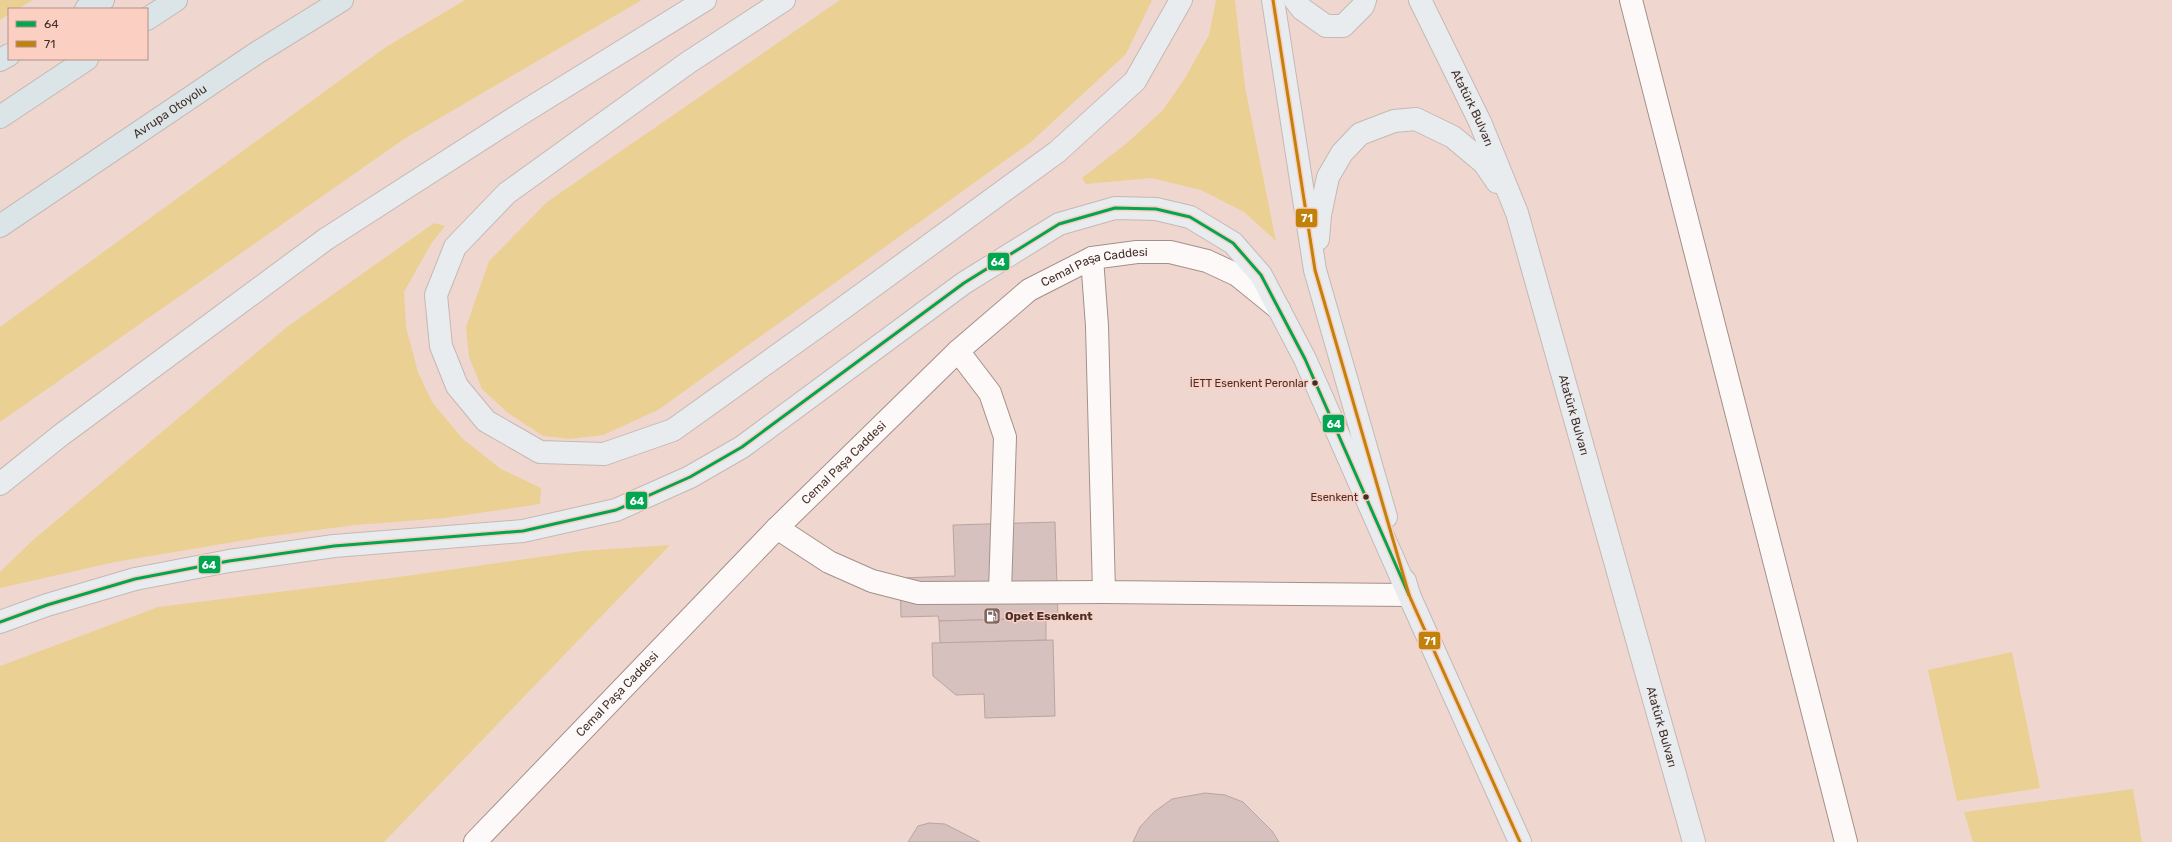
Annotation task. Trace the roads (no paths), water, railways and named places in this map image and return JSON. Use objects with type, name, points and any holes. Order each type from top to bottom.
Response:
[{"type":"highway","points":[[88,8],[103,0]]},
{"type":"highway","points":[[148,18],[176,0]]},
{"type":"highway","name":"Avrupa Otoyolu","points":[[0,226],[255,54],[342,0]]},
{"type":"highway","points":[[0,117],[86,60]]},
{"type":"main road","points":[[0,484],[61,435],[326,239],[519,115],[705,0]]},
{"type":"main road","points":[[784,0],[689,62],[507,193],[455,247],[436,295],[442,346],[457,386],[486,421],[540,452],[604,454],[673,430],[1057,152],[1135,81],[1181,0]]},
{"type":"main road","points":[[1272,0],[1315,270],[1409,595]]},
{"type":"main road","points":[[1295,0],[1302,9],[1326,26],[1343,26],[1363,6],[1365,0]]},
{"type":"main road","name":"Atatürk Bulvarı","points":[[1420,0],[1480,122],[1517,213],[1694,842]]},
{"type":"main road","points":[[1315,270],[1320,215],[1328,177],[1342,153],[1360,134],[1394,121],[1416,119],[1453,137],[1484,163],[1517,213]]},
{"type":"main road","points":[[0,622],[47,605],[135,578],[213,564],[334,546],[523,531],[616,510],[690,477],[742,447],[964,284],[1059,224],[1115,208],[1156,209],[1190,217],[1233,243],[1261,275],[1281,310],[1305,359],[1520,842]]},
{"type":"street","points":[[1631,0],[1846,842]]},
{"type":"street","name":"Cemal Paşa Caddesi","points":[[475,842],[778,528],[958,351],[1028,290],[1092,258],[1137,252],[1170,252],[1207,261],[1237,275],[1281,310]]},
{"type":"street","points":[[1092,258],[1097,326],[1104,592]]},
{"type":"street","points":[[958,351],[990,393],[1004,437],[1000,592]]},
{"type":"street","points":[[778,528],[829,562],[872,581],[919,593],[1104,592],[1409,595]]},
{"type":"place","name":"İETT Esenkent Peronlar","points":[[1315,383]]},
{"type":"place","name":"Esenkent","points":[[1366,497]]},
{"type":"place","name":"Opet Esenkent","points":[[992,616]]}]
